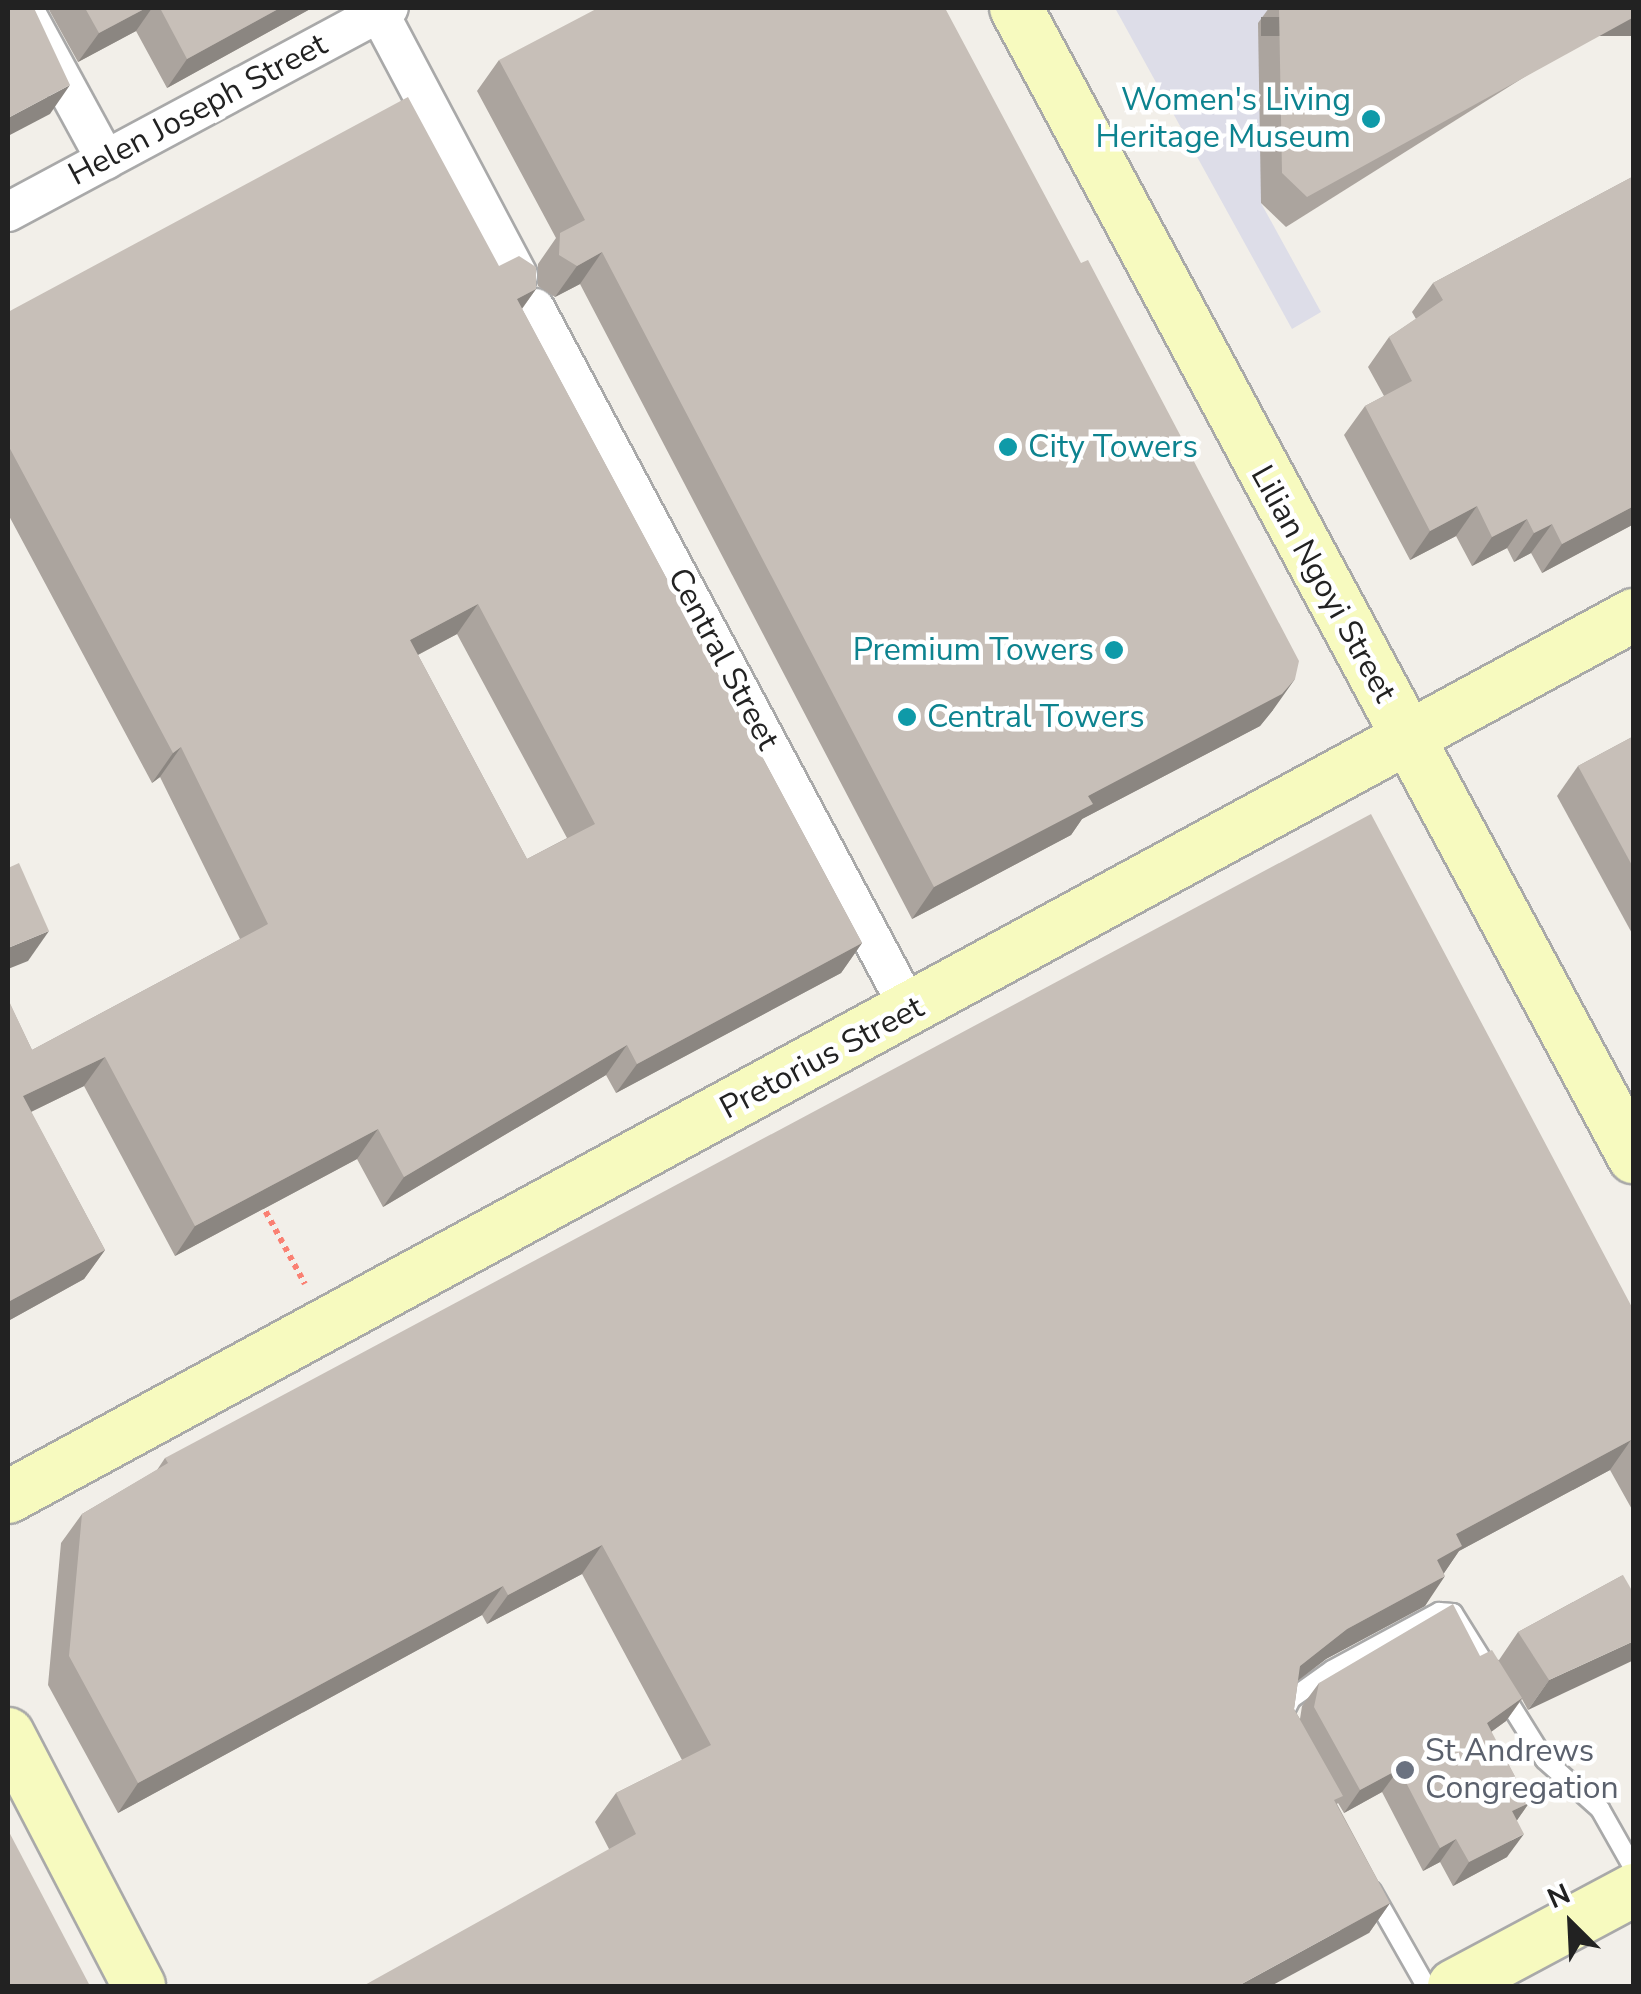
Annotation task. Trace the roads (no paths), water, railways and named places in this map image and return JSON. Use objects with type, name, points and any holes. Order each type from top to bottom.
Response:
[{"type":"street","points":[[24,8],[106,160]]},
{"type":"street","name":"Lilian Ngoyi Street","points":[[1016,8],[1634,1158]]},
{"type":"street","name":"Helen Joseph Street","points":[[8,212],[384,10]]},
{"type":"street","name":"Central Street","points":[[384,10],[526,291],[910,1010]]},
{"type":"street","name":"Pretorius Street","points":[[8,1497],[1634,615]]},
{"type":"street","points":[[8,1734],[139,1986]]},
{"type":"street","points":[[1454,1986],[1634,1890]]},
{"type":"lane","points":[[1284,1732],[1291,1699],[1439,1612],[1453,1613],[1545,1760],[1600,1809],[1634,1869]]},
{"type":"lane","points":[[1365,1878],[1426,1986]]},
{"type":"place","name":"Women's Living Heritage Museum","points":[[1371,119]]},
{"type":"place","name":"City Towers","points":[[1008,447]]},
{"type":"place","name":"Premium Towers","points":[[1114,650]]},
{"type":"place","name":"Central Towers","points":[[907,717]]},
{"type":"place","name":"St Andrews Congregation","points":[[1405,1770]]}]
